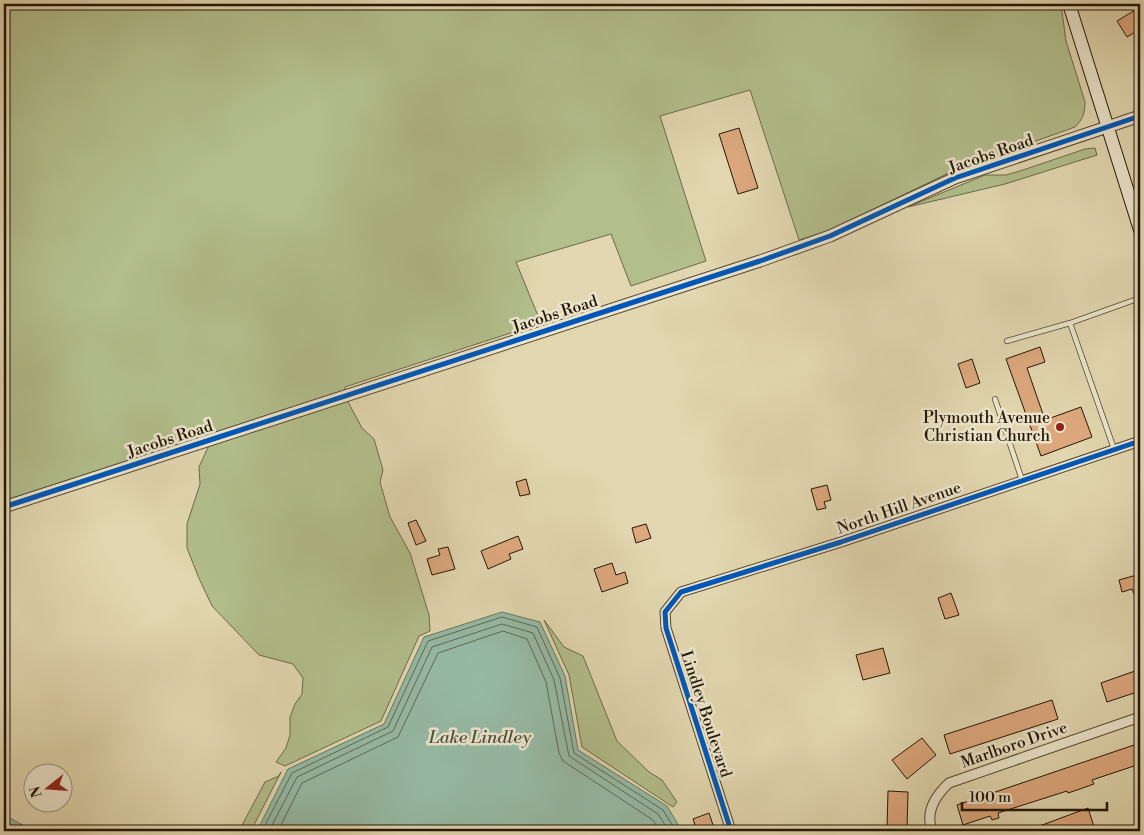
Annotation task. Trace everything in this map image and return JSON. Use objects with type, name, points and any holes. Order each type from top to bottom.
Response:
[{"type":"main road","points":[[1069,4],[1140,230]]},
{"type":"street","points":[[1107,127],[1140,116]]},
{"type":"street","name":"Jacobs Road","points":[[4,506],[760,261],[830,236],[955,178],[1107,127]]},
{"type":"street","name":"North Hill Avenue","points":[[670,604],[682,592],[697,586],[841,542],[1140,441]]},
{"type":"street","name":"Lindley Boulevard","points":[[670,604],[665,612],[666,628],[731,831]]},
{"type":"street","name":"Marlboro Drive","points":[[932,831],[929,825],[930,809],[937,794],[949,783],[1140,717]]},
{"type":"lane","points":[[1007,341],[1070,323],[1140,298]]},
{"type":"lane","points":[[1070,323],[1114,450]]},
{"type":"lane","points":[[995,399],[1022,480]]},
{"type":"shaded area","points":[[4,4],[1061,4],[1066,41],[1085,102],[1085,109],[1082,118],[1075,127],[955,170],[832,229],[799,240],[750,90],[660,116],[706,261],[631,286],[611,234],[516,262],[541,323],[345,387],[345,390],[4,501]]},
{"type":"shaded area","points":[[1095,148],[1097,155],[1005,184],[908,207],[985,175],[1006,175],[1085,149]]},
{"type":"shaded area","points":[[347,400],[362,428],[374,439],[383,470],[380,482],[390,517],[410,553],[429,615],[430,631],[419,636],[381,721],[285,766],[276,762],[286,748],[290,735],[290,717],[295,704],[302,694],[303,678],[293,664],[259,655],[212,606],[187,548],[187,524],[200,484],[199,467],[209,445]]},
{"type":"shaded area","points":[[544,620],[564,647],[583,656],[617,741],[649,772],[662,780],[677,802],[673,807],[582,747],[569,675]]},
{"type":"shaded area","points":[[279,776],[251,831],[239,831],[265,782]]},
{"type":"water","name":"Lake Lindley","points":[[502,612],[540,622],[565,676],[578,750],[667,806],[682,831],[257,831],[288,769],[384,724],[424,637]]},
{"type":"water","points":[[4,815],[34,831],[4,831]]},
{"type":"building","points":[[1140,7],[1140,29],[1127,37],[1117,21]]},
{"type":"building","points":[[739,128],[758,188],[738,194],[719,134]]},
{"type":"building","points":[[1040,347],[1045,362],[1027,368],[1045,420],[1081,407],[1092,437],[1041,456],[1006,359]]},
{"type":"building","points":[[972,359],[980,383],[966,388],[958,364]]},
{"type":"building","points":[[526,479],[530,494],[520,496],[516,482]]},
{"type":"building","points":[[827,485],[831,500],[824,502],[826,508],[817,510],[811,489]]},
{"type":"building","points":[[416,520],[426,541],[416,545],[408,523]]},
{"type":"building","points":[[646,524],[651,538],[636,543],[632,528]]},
{"type":"building","points":[[518,536],[523,549],[509,554],[511,559],[488,569],[481,551]]},
{"type":"building","points":[[448,547],[455,569],[432,575],[427,559],[440,555],[438,549]]},
{"type":"building","points":[[612,563],[616,575],[625,572],[628,583],[602,592],[594,569]]},
{"type":"building","points":[[1140,574],[1140,592],[1134,594],[1132,589],[1122,592],[1119,580]]},
{"type":"building","points":[[951,593],[959,615],[945,619],[938,598]]},
{"type":"building","points":[[883,648],[890,673],[863,680],[856,655]]},
{"type":"building","points":[[1135,671],[1140,691],[1107,702],[1101,683]]},
{"type":"building","points":[[1052,700],[1058,719],[950,754],[944,735]]},
{"type":"building","points":[[922,738],[936,755],[907,779],[892,760]]},
{"type":"building","points":[[1140,743],[1140,764],[1092,780],[1094,784],[1077,790],[1068,793],[1067,791],[998,813],[999,818],[992,820],[990,816],[963,825],[957,805]]},
{"type":"building","points":[[888,791],[908,792],[907,829],[887,828]]},
{"type":"building","points":[[1088,808],[1094,827],[1082,831],[1026,831]]},
{"type":"building","points":[[709,813],[715,831],[697,831],[693,819]]},
{"type":"cycle path","points":[[4,507],[760,261],[830,236],[955,178],[1140,116]]},
{"type":"cycle path","points":[[731,831],[666,628],[665,612],[681,592],[841,542],[1140,441]]},
{"type":"place","name":"Plymouth Avenue Christian Church","points":[[1060,427]]}]
